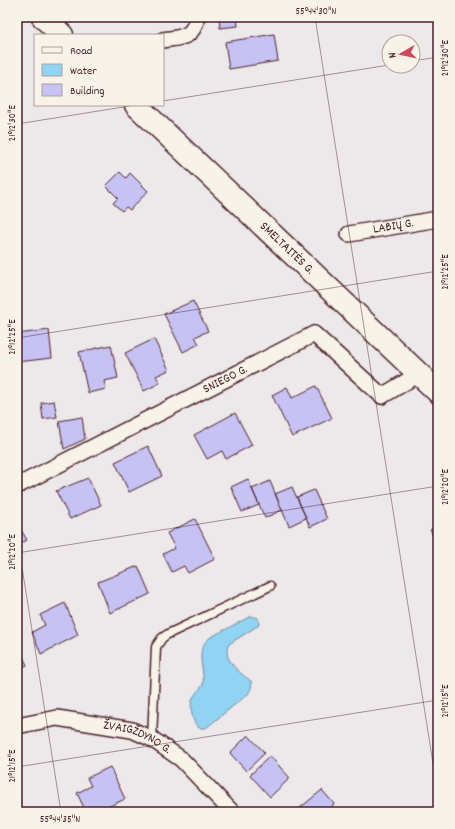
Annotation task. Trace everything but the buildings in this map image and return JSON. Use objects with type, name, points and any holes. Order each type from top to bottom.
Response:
[{"type":"main road","points":[[43,17],[61,34]]},
{"type":"main road","name":"SMELTAITĖS G.","points":[[137,106],[438,392]]},
{"type":"street","points":[[164,40],[186,36],[191,33],[197,17]]},
{"type":"street","name":"LABIŲ G.","points":[[349,234],[438,219]]},
{"type":"street","name":"SNIEGO G.","points":[[17,486],[314,334],[382,396],[419,374]]},
{"type":"street","name":"ŽVAIGŽDYNO G.","points":[[17,726],[57,718],[132,730],[152,739],[181,759],[232,812]]},
{"type":"lane","points":[[152,739],[156,647],[162,638],[270,586]]},
{"type":"water","points":[[251,616],[258,618],[259,625],[229,644],[227,650],[233,665],[251,681],[250,691],[206,728],[199,728],[193,718],[191,705],[194,696],[203,685],[201,659],[202,647],[211,637]]}]
